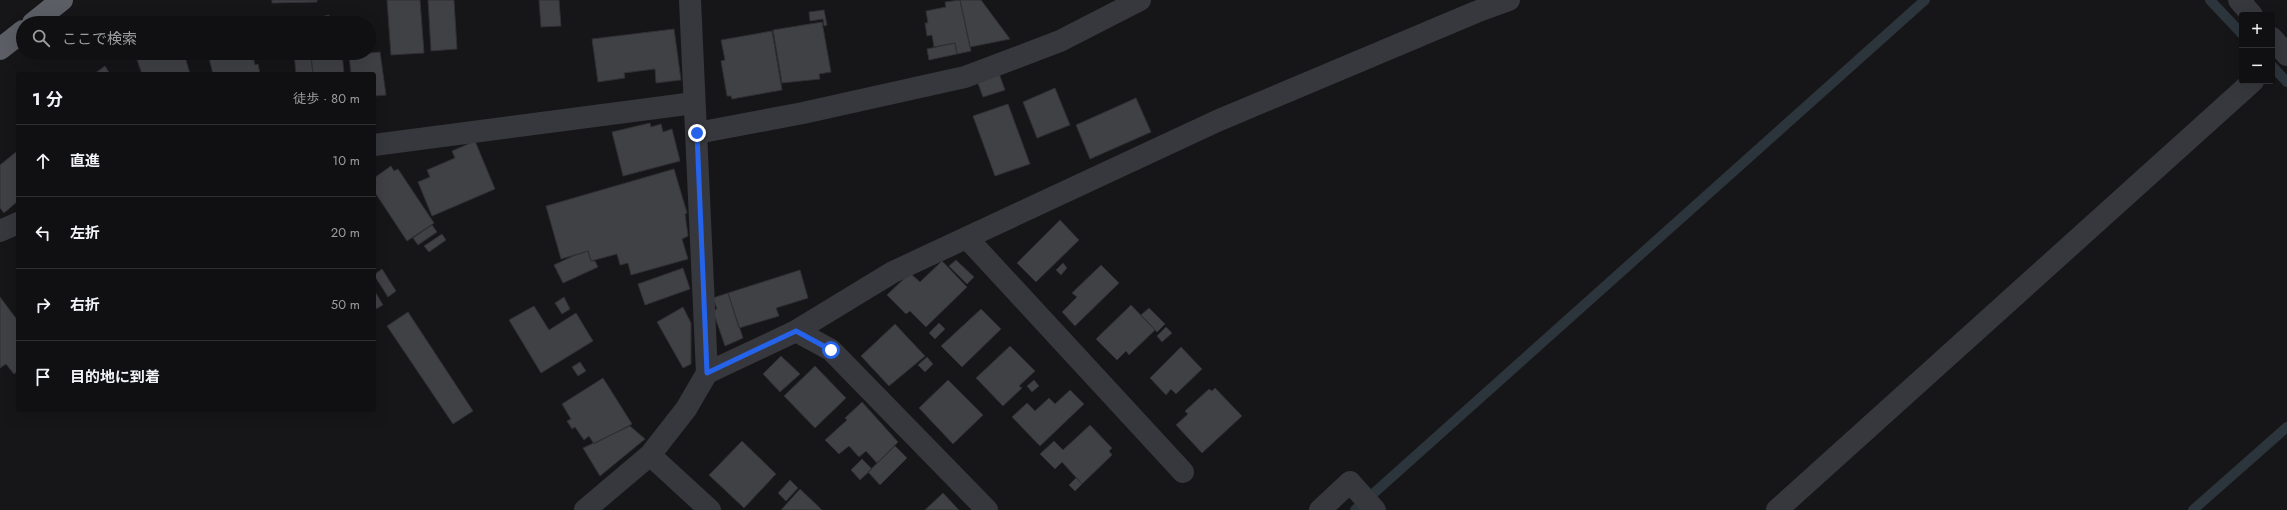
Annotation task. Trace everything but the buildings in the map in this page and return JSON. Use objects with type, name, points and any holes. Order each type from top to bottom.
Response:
[{"type":"highway","points":[[42,16],[62,0]]},
{"type":"highway","points":[[0,49],[16,36]]},
{"type":"street","points":[[585,510],[650,455],[686,408],[707,373],[690,0]]},
{"type":"street","points":[[697,133],[803,113],[965,77],[1060,41],[1140,0]]},
{"type":"street","points":[[707,373],[796,331],[893,272],[1217,121],[1476,12],[1509,0]]},
{"type":"street","points":[[2239,0],[2249,12]]},
{"type":"street","points":[[1777,510],[2250,84]]},
{"type":"street","points":[[376,145],[694,103]]},
{"type":"street","points":[[0,231],[16,224]]},
{"type":"street","points":[[967,238],[1183,472]]},
{"type":"street","points":[[796,331],[831,350],[987,510]]},
{"type":"street","points":[[650,455],[710,510]]},
{"type":"street","points":[[1320,510],[1350,482],[1375,510]]},
{"type":"waterway","points":[[1355,510],[1925,0]]},
{"type":"waterway","points":[[2210,0],[2239,31]]},
{"type":"waterway","points":[[2275,69],[2287,82]]},
{"type":"waterway","points":[[2193,510],[2287,427]]},
{"type":"route","points":[[697,133],[707,373],[796,331],[831,350]]}]
